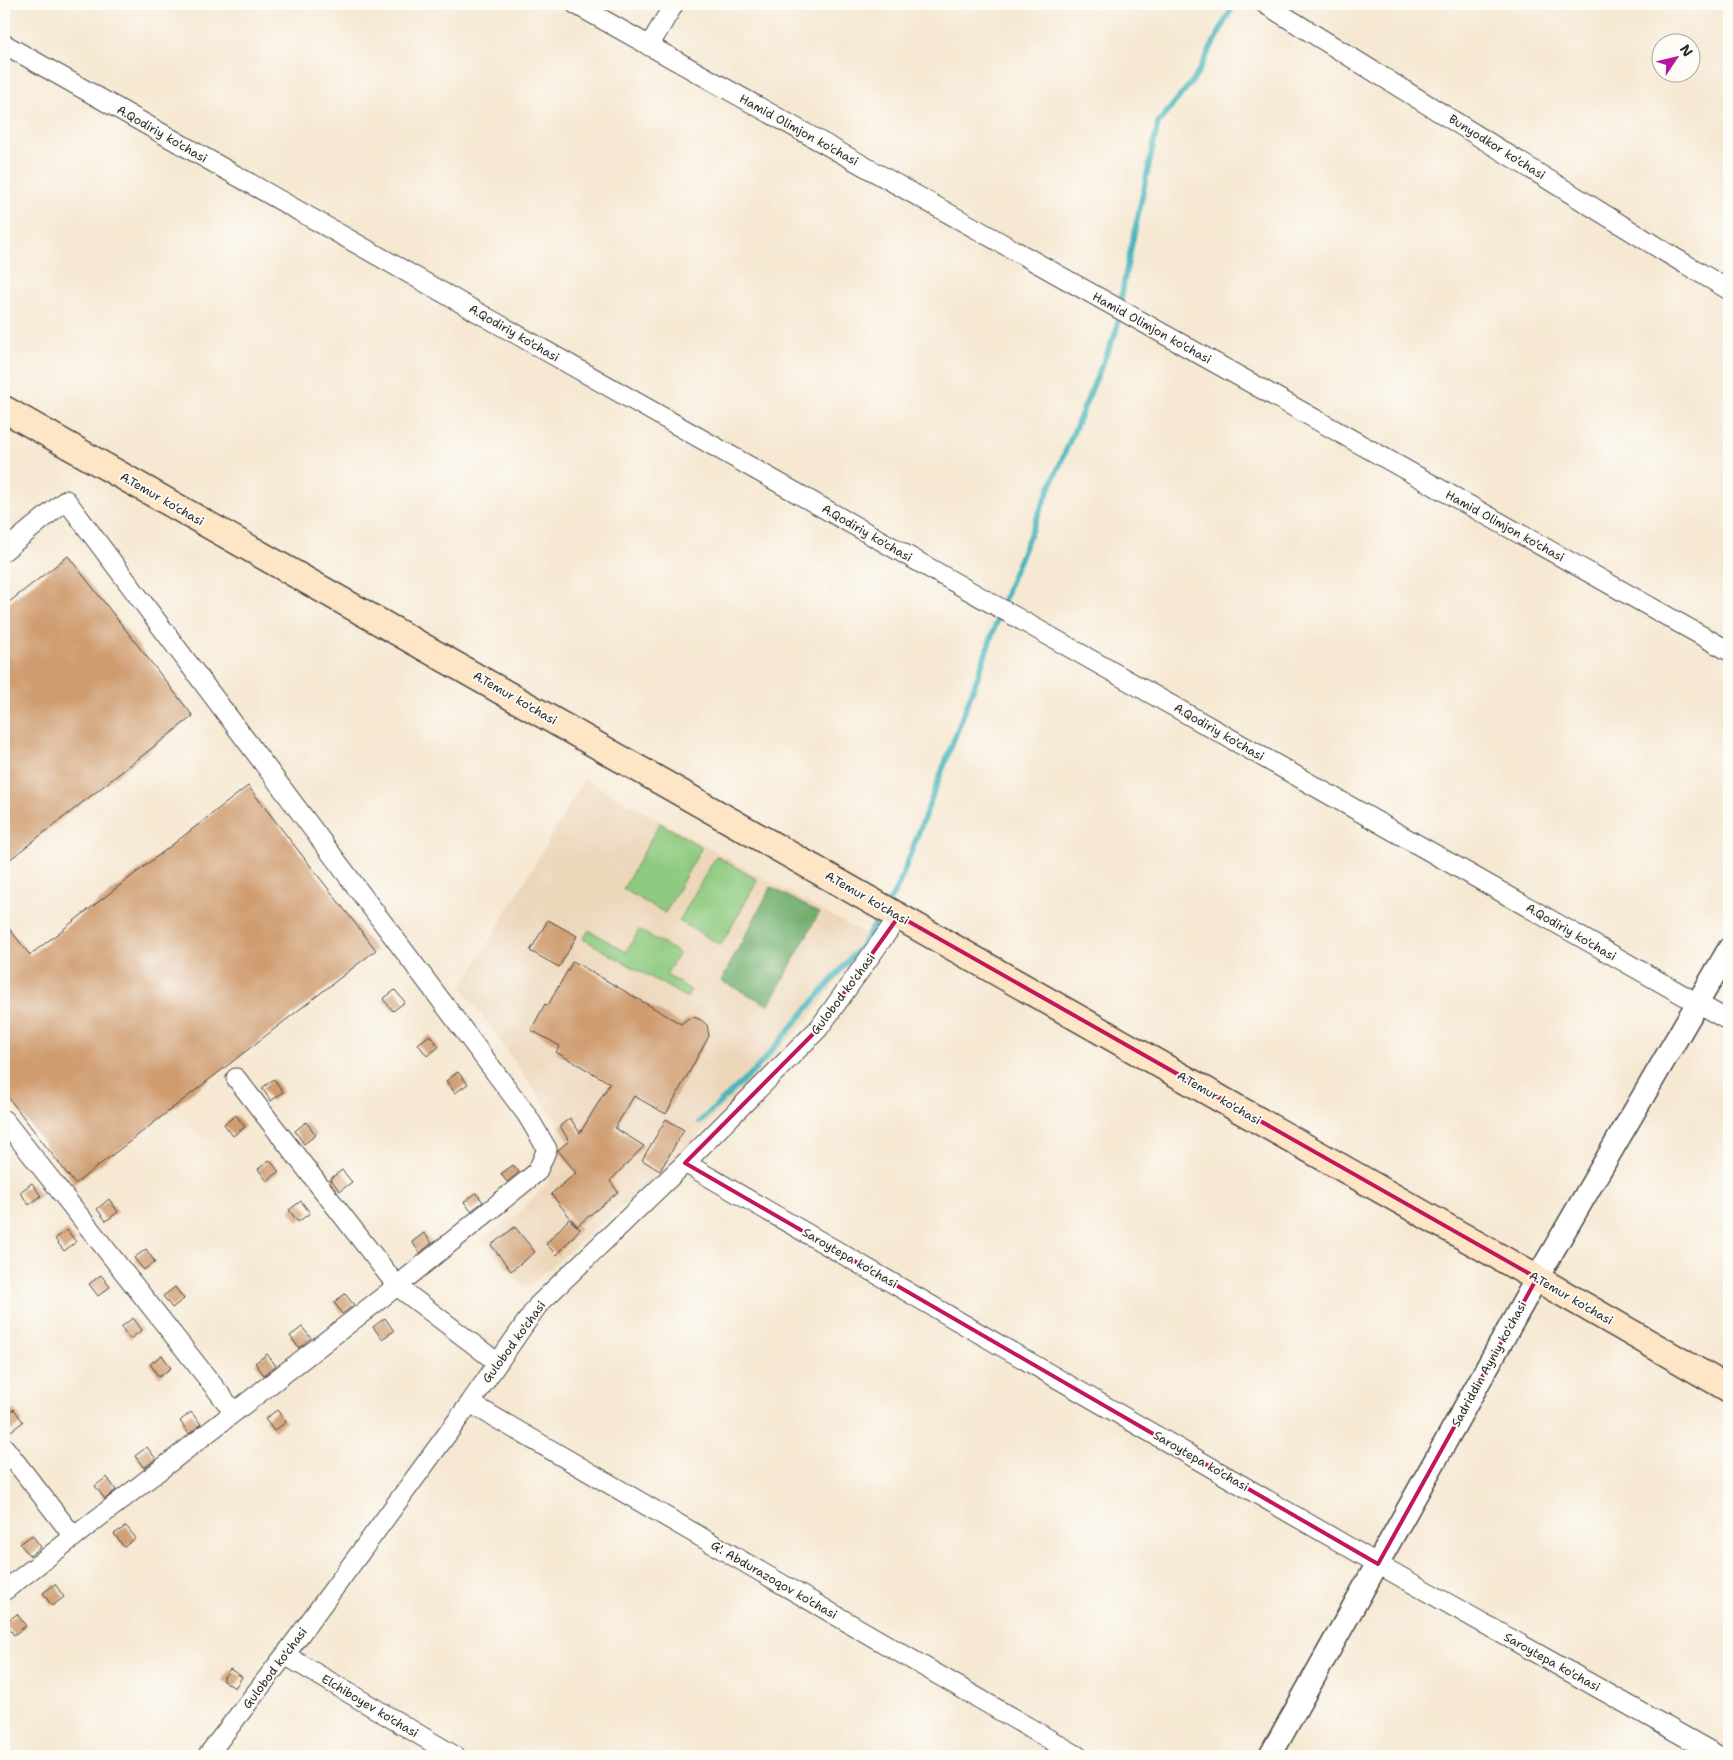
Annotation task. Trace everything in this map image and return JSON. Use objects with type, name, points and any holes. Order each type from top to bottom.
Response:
[{"type":"main road","name":"A.Temur ko'chasi","points":[[4,409],[1537,1278],[1729,1389]]},
{"type":"street","name":"Hamid Olimjon ko'chasi","points":[[575,4],[1729,651]]},
{"type":"street","points":[[649,46],[674,4]]},
{"type":"street","name":"Bunyodkor ko'chasi","points":[[1265,4],[1729,290]]},
{"type":"street","name":"A.Qodiriy ko'chasi","points":[[4,44],[1729,1021]]},
{"type":"street","points":[[4,551],[66,500],[527,1115],[547,1148],[537,1172],[397,1286],[4,1591]]},
{"type":"street","name":"Gulobod ko'chasi","points":[[207,1756],[285,1655],[470,1403],[538,1305],[819,1028],[899,916]]},
{"type":"street","name":"Sadriddin Ayniy ko'chasi","points":[[1270,1756],[1537,1278],[1729,950]]},
{"type":"street","points":[[236,1078],[397,1286],[498,1363]]},
{"type":"street","points":[[4,1120],[234,1412]]},
{"type":"street","name":"Saroytepa ko'chasi","points":[[685,1162],[1378,1564],[1719,1756]]},
{"type":"street","name":"G'. Abdurazoqov ko'chasi","points":[[470,1403],[1078,1756]]},
{"type":"street","points":[[4,1447],[74,1537]]},
{"type":"street","name":"Elchiboyev ko'chasi","points":[[285,1655],[455,1756]]},
{"type":"highlighted area","points":[[899,916],[1537,1278],[1378,1564],[685,1163],[819,1028]]},
{"type":"shaded area","points":[[585,779],[868,936],[813,1014],[664,1171],[526,1288],[479,1241],[518,1214],[548,1183],[556,1156],[558,1124],[462,987]]},
{"type":"green space","points":[[660,823],[702,847],[665,913],[623,889]]},
{"type":"green space","points":[[716,856],[758,880],[721,945],[679,921]]},
{"type":"green space","points":[[771,887],[819,913],[769,1005],[721,981]]},
{"type":"green space","points":[[589,930],[626,952],[639,930],[679,953],[666,975],[691,990],[687,998],[583,939]]},
{"type":"building","points":[[68,556],[193,716],[4,864],[4,606]]},
{"type":"building","points":[[248,786],[376,950],[75,1184],[4,1092],[4,922],[30,955]]},
{"type":"building","points":[[548,920],[577,936],[559,967],[530,951]]},
{"type":"building","points":[[573,961],[681,1024],[687,1019],[694,1017],[701,1020],[707,1025],[709,1036],[666,1114],[634,1096],[615,1128],[644,1146],[610,1181],[618,1192],[577,1226],[551,1194],[576,1173],[558,1150],[569,1141],[560,1126],[570,1118],[580,1133],[610,1083],[556,1052],[560,1046],[531,1030],[545,1004],[548,1005]]},
{"type":"building","points":[[395,990],[405,1002],[393,1011],[383,999]]},
{"type":"building","points":[[430,1035],[439,1047],[427,1056],[418,1044]]},
{"type":"building","points":[[458,1072],[468,1084],[455,1093],[446,1081]]},
{"type":"building","points":[[274,1079],[283,1092],[271,1101],[262,1088]]},
{"type":"building","points":[[236,1115],[245,1127],[233,1136],[224,1124]]},
{"type":"building","points":[[666,1119],[684,1130],[660,1171],[642,1160]]},
{"type":"building","points":[[306,1122],[316,1135],[304,1144],[295,1131]]},
{"type":"building","points":[[270,1160],[279,1172],[267,1181],[258,1169]]},
{"type":"building","points":[[513,1165],[519,1172],[507,1182],[501,1174]]},
{"type":"building","points":[[342,1170],[352,1182],[340,1191],[330,1179]]},
{"type":"building","points":[[32,1183],[41,1196],[29,1205],[20,1192]]},
{"type":"building","points":[[476,1193],[483,1202],[471,1211],[464,1202]]},
{"type":"building","points":[[109,1199],[118,1212],[106,1221],[97,1209]]},
{"type":"building","points":[[301,1201],[310,1213],[298,1222],[289,1210]]},
{"type":"building","points":[[569,1219],[580,1229],[557,1255],[546,1244]]},
{"type":"building","points":[[515,1227],[535,1252],[511,1271],[491,1245]]},
{"type":"building","points":[[67,1230],[76,1242],[64,1251],[55,1239]]},
{"type":"building","points":[[424,1233],[432,1243],[420,1253],[412,1242]]},
{"type":"building","points":[[146,1249],[155,1262],[144,1270],[134,1258]]},
{"type":"building","points":[[101,1275],[110,1287],[98,1296],[89,1284]]},
{"type":"building","points":[[175,1287],[184,1299],[172,1308],[163,1296]]},
{"type":"building","points":[[345,1294],[354,1305],[342,1314],[334,1302]]},
{"type":"building","points":[[133,1318],[142,1330],[130,1339],[121,1327]]},
{"type":"building","points":[[385,1318],[394,1331],[382,1339],[373,1327]]},
{"type":"building","points":[[302,1327],[311,1338],[299,1348],[290,1336]]},
{"type":"building","points":[[267,1354],[276,1366],[264,1375],[255,1363]]},
{"type":"building","points":[[162,1355],[171,1368],[159,1377],[150,1364]]},
{"type":"building","points":[[14,1409],[23,1422],[11,1431],[4,1421],[4,1417]]},
{"type":"building","points":[[277,1410],[286,1422],[274,1431],[265,1419]]},
{"type":"building","points":[[191,1412],[201,1424],[189,1434],[180,1421]]},
{"type":"building","points":[[147,1447],[156,1459],[144,1468],[135,1456]]},
{"type":"building","points":[[107,1477],[116,1490],[105,1499],[95,1486]]},
{"type":"building","points":[[126,1526],[136,1538],[124,1547],[114,1534]]},
{"type":"building","points":[[32,1535],[41,1547],[30,1556],[20,1544]]},
{"type":"building","points":[[55,1584],[64,1597],[52,1606],[43,1593]]},
{"type":"building","points":[[17,1614],[26,1626],[14,1635],[5,1623]]},
{"type":"building","points":[[230,1669],[242,1677],[235,1688],[222,1680]]},
{"type":"waterway","points":[[888,904],[899,884],[978,676],[1012,577],[1116,332],[1125,276],[1158,123],[1195,78],[1234,4]]},
{"type":"waterway","points":[[699,1122],[756,1069],[864,942],[881,914]]}]
